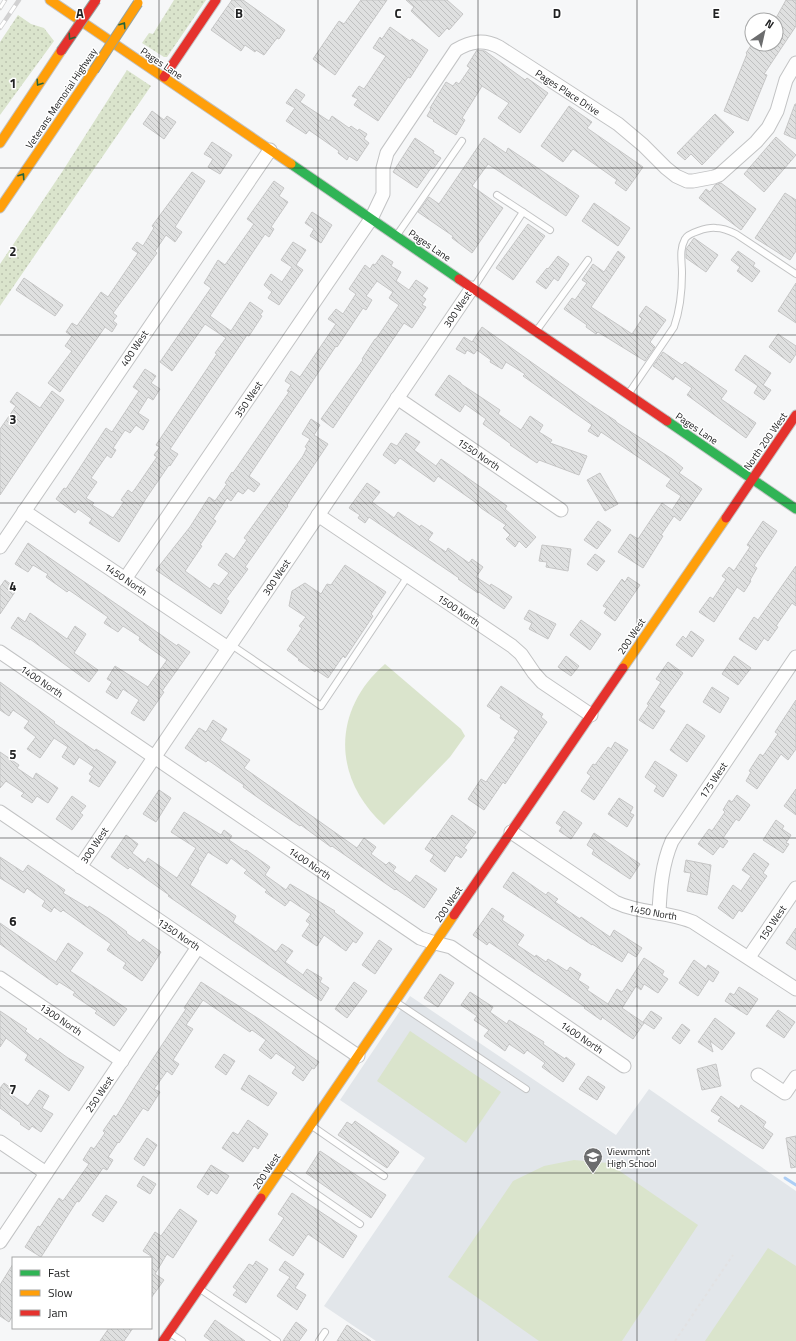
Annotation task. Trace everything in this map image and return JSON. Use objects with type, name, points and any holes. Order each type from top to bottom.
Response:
[{"type":"main road","name":"Pages Lane","points":[[50,0],[796,509]]},
{"type":"main road","points":[[0,143],[96,0]]},
{"type":"main road","points":[[164,77],[216,0]]},
{"type":"main road","name":"Veterans Memorial Highway","points":[[0,208],[139,1]]},
{"type":"main road","name":"North 200 West","points":[[752,479],[796,415]]},
{"type":"main road","name":"200 West","points":[[163,1341],[752,479]]},
{"type":"street","name":"Pages Place Drive","points":[[371,219],[384,194],[384,160],[390,147],[452,54],[461,47],[473,42],[487,42],[508,52],[618,124],[643,145],[670,173],[686,181],[716,176],[763,135],[773,120],[786,80],[796,63]]},
{"type":"street","name":"400 West","points":[[0,547],[270,150]]},
{"type":"street","name":"350 West","points":[[126,579],[371,219]]},
{"type":"street","name":"300 West","points":[[80,866],[473,288]]},
{"type":"street","name":"1550 North","points":[[397,398],[561,510]]},
{"type":"street","name":"1450 North","points":[[24,511],[229,646]]},
{"type":"street","name":"1500 North","points":[[318,515],[512,646],[521,654],[542,682],[591,715]]},
{"type":"street","name":"1400 North","points":[[0,652],[420,938],[451,947],[624,1066]]},
{"type":"street","name":"175 West","points":[[660,914],[664,864],[672,841],[796,657]]},
{"type":"street","name":"1350 North","points":[[0,812],[358,1056]]},
{"type":"street","name":"1450 North","points":[[510,832],[614,902],[632,909],[677,916],[693,922],[796,989]]},
{"type":"street","name":"150 West","points":[[749,957],[796,888]]},
{"type":"street","name":"250 West","points":[[0,1242],[198,947]]},
{"type":"street","name":"1300 North","points":[[0,978],[122,1060]]},
{"type":"street","points":[[758,1075],[785,1093],[796,1077]]},
{"type":"street","points":[[0,1142],[46,1173]]},
{"type":"lane","points":[[396,236],[462,141]]},
{"type":"lane","points":[[497,195],[550,230]]},
{"type":"lane","points":[[473,288],[524,212]]},
{"type":"lane","points":[[628,394],[674,327],[680,301],[682,271],[681,254],[686,237],[702,230],[715,228],[726,230],[736,234],[796,274]]},
{"type":"lane","points":[[536,332],[588,260]]},
{"type":"lane","points":[[229,646],[321,706],[408,576]]},
{"type":"lane","points":[[395,1001],[526,1089]]},
{"type":"lane","points":[[310,1125],[384,1176]]},
{"type":"lane","points":[[281,1169],[360,1224]]},
{"type":"lane","points":[[199,1288],[277,1341]]},
{"type":"lane","points":[[169,1332],[182,1341]]},
{"type":"lane","points":[[319,1341],[325,1332]]},
{"type":"path","points":[[675,1341],[733,1255]]},
{"type":"shaded area","name":"Viewmont High School","points":[[410,996],[616,1135],[649,1089],[796,1191],[796,1341],[376,1341],[324,1306],[425,1158],[340,1100]]},
{"type":"green space","points":[[174,0],[206,0],[167,57],[164,57],[142,43],[149,33],[153,34]]},
{"type":"green space","points":[[18,15],[31,24],[44,28],[54,41],[0,115],[0,42]]},
{"type":"green space","points":[[127,70],[151,86],[0,306],[0,264],[62,172]]},
{"type":"green space","points":[[385,664],[461,729],[465,736],[450,757],[384,825],[367,806],[355,786],[347,766],[345,744],[348,723],[355,702],[368,682]]},
{"type":"green space","points":[[410,1031],[501,1092],[466,1143],[377,1081]]},
{"type":"green space","points":[[574,1160],[608,1163],[698,1225],[622,1341],[539,1341],[448,1277],[513,1181],[544,1166]]},
{"type":"green space","points":[[768,1248],[796,1266],[796,1341],[705,1341]]},
{"type":"building","points":[[232,0],[243,0],[285,30],[264,55],[256,50],[255,52],[245,45],[241,51],[211,30]]},
{"type":"building","points":[[361,0],[387,0],[335,75],[313,59],[339,21],[344,24]]},
{"type":"building","points":[[406,0],[447,0],[463,14],[449,30],[447,28],[439,37],[411,11],[414,7]]},
{"type":"building","points":[[786,0],[796,0],[796,26],[784,44],[784,12],[779,12]]},
{"type":"building","points":[[390,27],[410,41],[412,39],[428,50],[410,78],[408,77],[378,121],[354,105],[358,99],[352,96],[359,86],[364,89],[386,56],[373,48],[380,37],[382,39]]},
{"type":"building","points":[[477,50],[485,51],[525,80],[527,78],[548,93],[520,133],[498,118],[509,103],[482,86],[462,118],[465,120],[456,135],[427,116],[431,109],[430,108],[446,82],[453,86],[456,82],[459,84],[470,68],[467,66]]},
{"type":"building","points":[[779,52],[764,74],[767,75],[748,121],[724,111],[747,54],[746,53]]},
{"type":"building","points":[[296,89],[305,95],[300,102],[329,121],[332,116],[349,128],[351,126],[358,131],[359,129],[367,134],[364,139],[369,143],[357,161],[349,156],[347,160],[338,153],[339,151],[309,130],[306,134],[286,121],[295,108],[286,103]]},
{"type":"building","points":[[796,104],[796,139],[784,134]]},
{"type":"building","points":[[569,106],[592,122],[587,128],[643,167],[626,191],[615,183],[617,180],[573,149],[563,162],[541,146]]},
{"type":"building","points":[[152,111],[164,120],[167,116],[176,122],[164,139],[143,124]]},
{"type":"building","points":[[715,114],[734,132],[702,165],[691,154],[685,160],[677,153]]},
{"type":"building","points":[[776,137],[796,155],[764,192],[744,174]]},
{"type":"building","points":[[415,138],[434,151],[433,153],[441,158],[433,169],[431,168],[417,188],[393,172]]},
{"type":"building","points":[[484,138],[506,153],[508,148],[579,196],[566,216],[488,164],[472,186],[503,208],[472,253],[452,238],[453,236],[418,212],[429,197],[439,204]]},
{"type":"building","points":[[212,142],[232,155],[220,174],[208,167],[213,159],[204,154]]},
{"type":"building","points":[[192,172],[205,181],[175,227],[182,232],[175,242],[166,235],[155,251],[157,253],[113,313],[117,316],[113,321],[117,324],[112,332],[105,327],[60,392],[48,383],[72,351],[65,346],[72,336],[66,332],[72,323],[77,326],[101,292],[108,297],[138,253],[132,249],[137,242],[143,246],[154,228],[152,226]]},
{"type":"building","points":[[274,181],[284,188],[279,196],[288,202],[271,227],[274,229],[269,237],[265,234],[210,316],[231,331],[250,302],[263,311],[260,315],[262,316],[249,336],[247,335],[170,449],[178,454],[147,497],[119,542],[89,523],[92,519],[78,509],[75,513],[56,499],[64,488],[66,489],[106,428],[112,432],[139,391],[133,387],[145,369],[156,376],[151,383],[160,389],[153,400],[148,397],[138,413],[149,420],[143,430],[136,425],[130,433],[125,430],[113,448],[116,450],[111,458],[107,455],[91,478],[97,482],[86,498],[94,503],[92,505],[113,518],[124,502],[121,500],[128,490],[132,493],[157,457],[154,455],[160,447],[156,445],[217,354],[215,353],[226,338],[205,324],[172,371],[160,362],[211,288],[204,283],[218,260],[225,265],[254,224],[247,219]]},
{"type":"building","points":[[721,183],[756,209],[741,230],[699,198],[706,189],[710,192],[715,185]]},
{"type":"building","points":[[785,193],[796,200],[796,251],[790,260],[755,238]]},
{"type":"building","points":[[594,203],[630,228],[618,246],[582,221]]},
{"type":"building","points":[[312,212],[332,225],[321,243],[310,236],[314,229],[305,223]]},
{"type":"building","points":[[528,224],[545,236],[513,280],[496,268]]},
{"type":"building","points":[[694,238],[718,255],[706,272],[686,258],[686,249]]},
{"type":"building","points":[[293,242],[306,250],[296,265],[303,270],[279,305],[268,298],[272,292],[264,285],[271,274],[282,282],[292,267],[281,260]]},
{"type":"building","points":[[618,251],[625,257],[591,307],[632,334],[642,319],[639,316],[646,306],[666,320],[650,342],[655,347],[645,361],[598,332],[596,334],[586,327],[587,325],[564,309],[572,298],[575,300],[587,283],[582,280],[593,264],[604,272]]},
{"type":"building","points":[[738,251],[755,263],[753,266],[760,271],[752,282],[737,271],[740,267],[731,260]]},
{"type":"building","points":[[382,255],[393,262],[391,266],[401,272],[396,281],[409,290],[416,280],[428,288],[422,296],[426,299],[422,305],[426,307],[412,328],[404,323],[333,428],[321,419],[363,360],[362,359],[375,339],[399,305],[389,298],[393,292],[377,281],[366,296],[372,300],[366,310],[363,308],[337,347],[336,346],[249,476],[260,484],[254,492],[248,488],[243,494],[238,491],[231,501],[227,498],[213,519],[216,521],[200,545],[202,546],[185,571],[210,589],[214,583],[219,586],[229,573],[218,565],[226,553],[234,559],[247,540],[244,538],[303,456],[307,448],[305,447],[310,439],[302,434],[311,419],[320,425],[314,435],[328,444],[287,505],[288,506],[245,567],[248,569],[226,599],[229,601],[221,614],[156,570],[190,527],[209,497],[215,501],[227,484],[225,483],[232,472],[233,473],[289,392],[287,391],[291,385],[285,381],[291,371],[300,377],[336,324],[328,319],[336,309],[343,314],[356,294],[349,289],[365,265],[370,269]]},
{"type":"building","points":[[558,256],[569,264],[558,281],[554,278],[546,289],[536,282]]},
{"type":"building","points":[[24,278],[63,305],[55,316],[16,290]]},
{"type":"building","points":[[796,283],[796,323],[778,311]]},
{"type":"building","points":[[482,327],[590,404],[672,459],[683,468],[679,473],[702,489],[680,521],[674,516],[661,535],[663,536],[643,568],[618,552],[630,534],[638,539],[662,503],[672,510],[681,496],[666,486],[671,479],[601,432],[598,437],[588,431],[592,425],[523,376],[525,374],[506,362],[502,369],[490,362],[491,360],[477,350],[474,354],[467,350],[465,354],[456,349],[464,337],[472,342]]},
{"type":"building","points":[[778,334],[796,346],[796,354],[790,363],[769,347]]},
{"type":"building","points":[[663,352],[682,365],[685,362],[727,391],[721,399],[756,423],[746,438],[687,395],[692,388],[675,376],[673,380],[653,366]]},
{"type":"building","points":[[745,355],[771,373],[763,385],[771,390],[764,400],[754,393],[758,386],[735,370]]},
{"type":"building","points":[[449,375],[500,410],[498,414],[521,430],[530,416],[543,425],[539,432],[552,440],[550,443],[587,456],[579,475],[539,460],[537,463],[510,445],[511,444],[483,424],[486,419],[465,404],[460,412],[435,395]]},
{"type":"building","points":[[52,391],[64,400],[0,495],[0,429],[16,406],[10,402],[17,392],[40,408]]},
{"type":"building","points":[[406,433],[420,442],[414,450],[436,466],[441,459],[507,506],[505,509],[536,537],[526,548],[519,541],[515,547],[506,539],[510,535],[503,528],[506,525],[438,476],[434,482],[400,458],[395,464],[383,455],[391,443],[397,446]]},
{"type":"building","points":[[600,473],[618,504],[605,511],[587,480]]},
{"type":"building","points":[[367,483],[380,492],[372,502],[394,518],[398,512],[420,527],[421,525],[433,533],[428,540],[446,552],[448,548],[469,563],[472,559],[483,567],[476,577],[512,597],[504,609],[479,592],[478,593],[458,579],[459,578],[369,517],[365,523],[358,518],[360,515],[349,508]]},
{"type":"building","points":[[598,521],[611,530],[597,549],[584,540]]},
{"type":"building","points":[[763,521],[777,531],[754,566],[757,568],[744,592],[737,587],[714,622],[699,612],[710,597],[713,599],[726,579],[722,576],[729,567],[734,571],[750,547],[747,545]]},
{"type":"building","points":[[28,543],[177,646],[178,644],[190,652],[162,691],[164,692],[144,721],[131,713],[139,700],[123,689],[117,699],[106,692],[112,682],[107,679],[115,666],[148,687],[167,660],[139,640],[140,637],[123,626],[118,632],[104,623],[108,617],[69,590],[67,592],[46,577],[48,574],[33,565],[28,572],[15,564]]},
{"type":"building","points":[[542,545],[571,549],[568,571],[546,567],[547,562],[539,561]]},
{"type":"building","points":[[595,554],[605,561],[597,571],[587,564]]},
{"type":"building","points":[[345,565],[386,592],[371,614],[373,616],[345,658],[343,656],[328,678],[316,670],[315,672],[287,650],[302,628],[299,626],[306,617],[289,606],[292,591],[305,583],[321,594],[327,584],[331,585]]},
{"type":"building","points":[[796,566],[796,606],[792,603],[776,626],[778,627],[768,641],[764,638],[756,650],[739,639],[754,617],[758,620]]},
{"type":"building","points":[[628,577],[640,585],[615,621],[604,613],[607,608],[603,606],[622,579],[625,582]]},
{"type":"building","points":[[5,580],[17,589],[0,614],[0,587]]},
{"type":"building","points":[[529,610],[556,624],[548,639],[529,629],[532,623],[524,619]]},
{"type":"building","points":[[30,613],[67,639],[75,626],[86,634],[74,653],[98,670],[89,682],[30,639],[11,628],[18,617],[25,622]]},
{"type":"building","points":[[581,620],[601,634],[590,650],[570,635]]},
{"type":"building","points":[[691,631],[704,640],[692,657],[676,645],[683,636],[686,639]]},
{"type":"building","points":[[566,656],[579,666],[571,676],[558,667]]},
{"type":"building","points":[[734,656],[751,668],[738,685],[722,674]]},
{"type":"building","points":[[668,662],[683,673],[659,707],[665,711],[653,729],[639,720],[661,682],[656,679]]},
{"type":"building","points":[[0,682],[55,722],[54,723],[95,751],[96,749],[116,762],[99,787],[89,781],[92,776],[89,774],[94,767],[79,757],[74,765],[62,757],[68,747],[54,738],[40,758],[27,749],[36,737],[24,728],[29,721],[13,710],[9,716],[0,710]]},
{"type":"building","points":[[501,686],[543,714],[541,717],[547,722],[505,784],[503,782],[484,810],[468,799],[481,779],[486,782],[516,739],[514,738],[519,731],[500,718],[501,715],[487,706]]},
{"type":"building","points":[[712,687],[729,698],[720,713],[703,702]]},
{"type":"building","points":[[796,700],[796,749],[788,760],[781,754],[757,789],[746,781],[751,772],[749,771],[760,754],[763,756],[778,734],[775,732]]},
{"type":"building","points":[[213,720],[227,729],[220,740],[250,760],[244,768],[357,848],[364,838],[376,847],[371,854],[386,865],[389,862],[396,867],[393,871],[410,883],[416,875],[437,889],[424,908],[396,889],[395,890],[332,846],[331,847],[301,825],[300,826],[267,804],[243,787],[244,785],[208,760],[206,762],[185,748],[199,728],[206,732]]},
{"type":"building","points":[[687,724],[705,736],[687,762],[670,750]]},
{"type":"building","points":[[615,742],[628,750],[594,800],[581,791],[591,776],[587,773],[608,747],[611,749]]},
{"type":"building","points":[[0,752],[19,765],[17,768],[33,779],[36,773],[58,788],[48,803],[37,796],[32,803],[21,796],[24,793],[6,781],[0,788]]},
{"type":"building","points":[[655,761],[677,775],[663,797],[654,791],[657,786],[645,777]]},
{"type":"building","points":[[796,789],[796,815],[784,806]]},
{"type":"building","points":[[159,790],[171,798],[156,822],[143,814]]},
{"type":"building","points":[[737,795],[750,805],[739,821],[736,819],[723,838],[728,841],[723,848],[720,846],[713,855],[698,844],[709,829],[712,831],[725,812],[723,810],[729,800],[732,802]]},
{"type":"building","points":[[72,796],[86,806],[80,813],[83,815],[72,830],[56,819]]},
{"type":"building","points":[[619,798],[633,807],[630,813],[634,815],[627,827],[608,814]]},
{"type":"building","points":[[564,811],[582,823],[571,839],[559,831],[562,827],[556,823]]},
{"type":"building","points":[[184,812],[221,835],[224,830],[232,836],[229,840],[270,867],[265,875],[286,890],[290,884],[335,911],[334,912],[363,933],[356,943],[353,941],[346,951],[324,935],[317,946],[302,936],[310,924],[306,921],[311,914],[290,900],[285,906],[265,892],[267,890],[244,873],[247,870],[231,858],[227,864],[208,852],[190,885],[236,916],[233,922],[276,952],[282,944],[293,951],[285,962],[303,975],[307,969],[322,978],[320,982],[329,988],[321,1001],[168,896],[169,895],[130,867],[128,869],[111,857],[126,835],[138,844],[132,853],[145,863],[148,858],[177,878],[196,848],[171,832]]},
{"type":"building","points":[[452,815],[476,832],[464,848],[467,850],[461,858],[456,855],[445,872],[430,861],[434,855],[425,849],[433,837],[435,839]]},
{"type":"building","points":[[776,820],[784,826],[782,829],[791,835],[786,843],[789,844],[783,853],[763,840]]},
{"type":"building","points":[[594,833],[640,864],[630,879],[592,854],[594,850],[587,845]]},
{"type":"building","points":[[754,853],[769,864],[763,873],[767,876],[742,912],[739,910],[733,919],[718,908],[733,885],[741,891],[751,876],[742,870]]},
{"type":"building","points":[[0,857],[23,872],[28,865],[65,890],[63,893],[88,908],[89,906],[108,918],[140,943],[143,939],[161,952],[142,981],[123,968],[126,963],[107,950],[111,944],[63,910],[61,912],[54,907],[51,912],[42,906],[45,901],[27,888],[24,893],[0,878]]},
{"type":"building","points":[[686,860],[711,865],[707,895],[687,891],[691,873],[684,872]]},
{"type":"building","points":[[513,872],[546,895],[548,892],[558,899],[555,902],[580,919],[581,917],[610,937],[614,930],[642,948],[636,957],[628,952],[622,962],[592,945],[503,887]]},
{"type":"building","points":[[492,908],[504,916],[502,920],[524,935],[517,945],[535,957],[536,955],[546,962],[548,959],[567,971],[570,967],[581,974],[578,980],[589,987],[587,990],[608,1004],[617,989],[622,992],[644,958],[664,971],[662,975],[668,979],[658,993],[644,984],[641,990],[636,986],[622,1008],[644,1023],[633,1039],[602,1017],[601,1020],[584,1008],[585,1007],[489,942],[487,945],[473,935]]},
{"type":"building","points":[[0,923],[56,962],[68,943],[83,953],[70,971],[127,1009],[114,1026],[95,1013],[97,1011],[73,995],[75,992],[59,982],[57,985],[0,944]]},
{"type":"building","points":[[796,928],[796,950],[786,943]]},
{"type":"building","points":[[379,940],[392,949],[375,974],[362,965]]},
{"type":"building","points":[[694,960],[706,969],[708,965],[719,972],[713,982],[709,979],[698,996],[679,983]]},
{"type":"building","points":[[440,974],[454,983],[438,1007],[424,998]]},
{"type":"building","points":[[201,982],[259,1019],[319,1062],[314,1069],[312,1068],[303,1081],[292,1073],[296,1067],[276,1053],[271,1059],[259,1050],[266,1040],[252,1030],[250,1032],[203,1000],[186,1025],[193,1029],[173,1060],[179,1064],[172,1075],[167,1071],[154,1089],[160,1092],[148,1111],[143,1108],[119,1143],[118,1142],[108,1157],[113,1160],[107,1170],[103,1168],[79,1202],[77,1201],[41,1257],[25,1247],[38,1226],[40,1227],[59,1198],[63,1201],[89,1164],[83,1160],[91,1147],[94,1149],[105,1133],[103,1131],[114,1115],[116,1117],[186,1009],[184,1008]]},
{"type":"building","points":[[354,982],[367,991],[347,1018],[335,1009]]},
{"type":"building","points":[[739,987],[758,999],[747,1015],[725,1001],[730,993],[734,995]]},
{"type":"building","points":[[470,992],[493,1007],[490,1012],[507,1024],[509,1020],[544,1042],[543,1044],[565,1059],[566,1057],[575,1064],[563,1082],[542,1067],[545,1063],[527,1050],[524,1054],[509,1044],[505,1051],[484,1036],[489,1030],[474,1020],[477,1016],[461,1005]]},
{"type":"building","points":[[778,1010],[795,1022],[784,1038],[766,1026]]},
{"type":"building","points":[[0,1011],[27,1029],[25,1031],[38,1041],[40,1038],[68,1058],[84,1067],[69,1091],[25,1060],[28,1055],[6,1038],[0,1047]]},
{"type":"building","points":[[651,1011],[662,1018],[654,1029],[643,1022]]},
{"type":"building","points":[[715,1018],[735,1033],[722,1050],[710,1041],[713,1052],[698,1042]]},
{"type":"building","points":[[682,1024],[690,1030],[680,1044],[672,1038]]},
{"type":"building","points":[[224,1054],[235,1061],[226,1075],[215,1067]]},
{"type":"building","points":[[716,1064],[721,1086],[702,1090],[697,1069]]},
{"type":"building","points":[[249,1075],[277,1093],[268,1106],[241,1089]]},
{"type":"building","points":[[588,1076],[605,1087],[597,1100],[579,1089]]},
{"type":"building","points":[[4,1083],[15,1091],[12,1095],[28,1106],[39,1090],[49,1096],[42,1108],[53,1114],[41,1132],[32,1126],[29,1130],[0,1108],[0,1088]]},
{"type":"building","points":[[721,1096],[739,1109],[741,1105],[766,1122],[763,1127],[773,1134],[763,1149],[718,1121],[721,1117],[711,1111]]},
{"type":"building","points":[[248,1120],[268,1134],[258,1149],[254,1146],[243,1162],[222,1148],[233,1132],[238,1135]]},
{"type":"building","points":[[355,1121],[399,1152],[387,1168],[338,1135],[347,1122],[352,1125]]},
{"type":"building","points":[[796,1136],[796,1167],[791,1168],[786,1138]]},
{"type":"building","points":[[147,1138],[157,1145],[144,1166],[134,1159]]},
{"type":"building","points":[[320,1151],[386,1195],[371,1218],[306,1173]]},
{"type":"building","points":[[211,1165],[229,1176],[217,1194],[211,1190],[208,1195],[197,1187]]},
{"type":"building","points":[[143,1176],[156,1184],[150,1194],[137,1186]]},
{"type":"building","points":[[292,1193],[357,1236],[343,1258],[308,1234],[293,1256],[269,1240],[284,1218],[278,1214]]},
{"type":"building","points":[[106,1195],[117,1202],[103,1222],[92,1215]]},
{"type":"building","points":[[180,1209],[197,1221],[173,1258],[167,1254],[155,1274],[164,1280],[152,1297],[152,1257],[143,1251],[155,1232],[161,1236]]},
{"type":"building","points":[[256,1261],[268,1269],[246,1303],[233,1295],[237,1290],[233,1287],[249,1264],[253,1266]]},
{"type":"building","points":[[285,1261],[304,1274],[295,1288],[306,1295],[297,1310],[277,1296],[290,1277],[279,1270]]},
{"type":"building","points":[[12,1266],[12,1317],[9,1322],[0,1316],[0,1285]]},
{"type":"building","points":[[215,1320],[245,1341],[211,1341],[204,1336]]},
{"type":"building","points":[[296,1322],[307,1330],[299,1341],[283,1341]]},
{"type":"building","points":[[347,1325],[371,1341],[337,1341]]},
{"type":"building","points":[[108,1329],[132,1329],[124,1341],[100,1341]]},
{"type":"waterway","points":[[785,1178],[796,1185]]},
{"type":"railway","points":[[0,8],[5,0]]},
{"type":"railway","points":[[0,28],[19,0]]},
{"type":"traffic: fast","points":[[291,164],[459,279]]},
{"type":"traffic: fast","points":[[667,421],[796,509]]},
{"type":"traffic: slow","points":[[50,0],[291,164]]},
{"type":"traffic: slow","points":[[94,70],[138,3]]},
{"type":"traffic: slow","points":[[0,143],[61,51]]},
{"type":"traffic: slow","points":[[0,208],[94,70]]},
{"type":"traffic: slow","points":[[623,668],[726,518]]},
{"type":"traffic: slow","points":[[261,1198],[454,915]]},
{"type":"traffic: jam","points":[[61,51],[96,0]]},
{"type":"traffic: jam","points":[[164,77],[216,0]]},
{"type":"traffic: jam","points":[[459,279],[667,421]]},
{"type":"traffic: jam","points":[[726,518],[796,415]]},
{"type":"traffic: jam","points":[[454,915],[623,668]]},
{"type":"traffic: jam","points":[[163,1341],[261,1198]]},
{"type":"place","name":"Viewmont High School","points":[[593,1174]]}]
